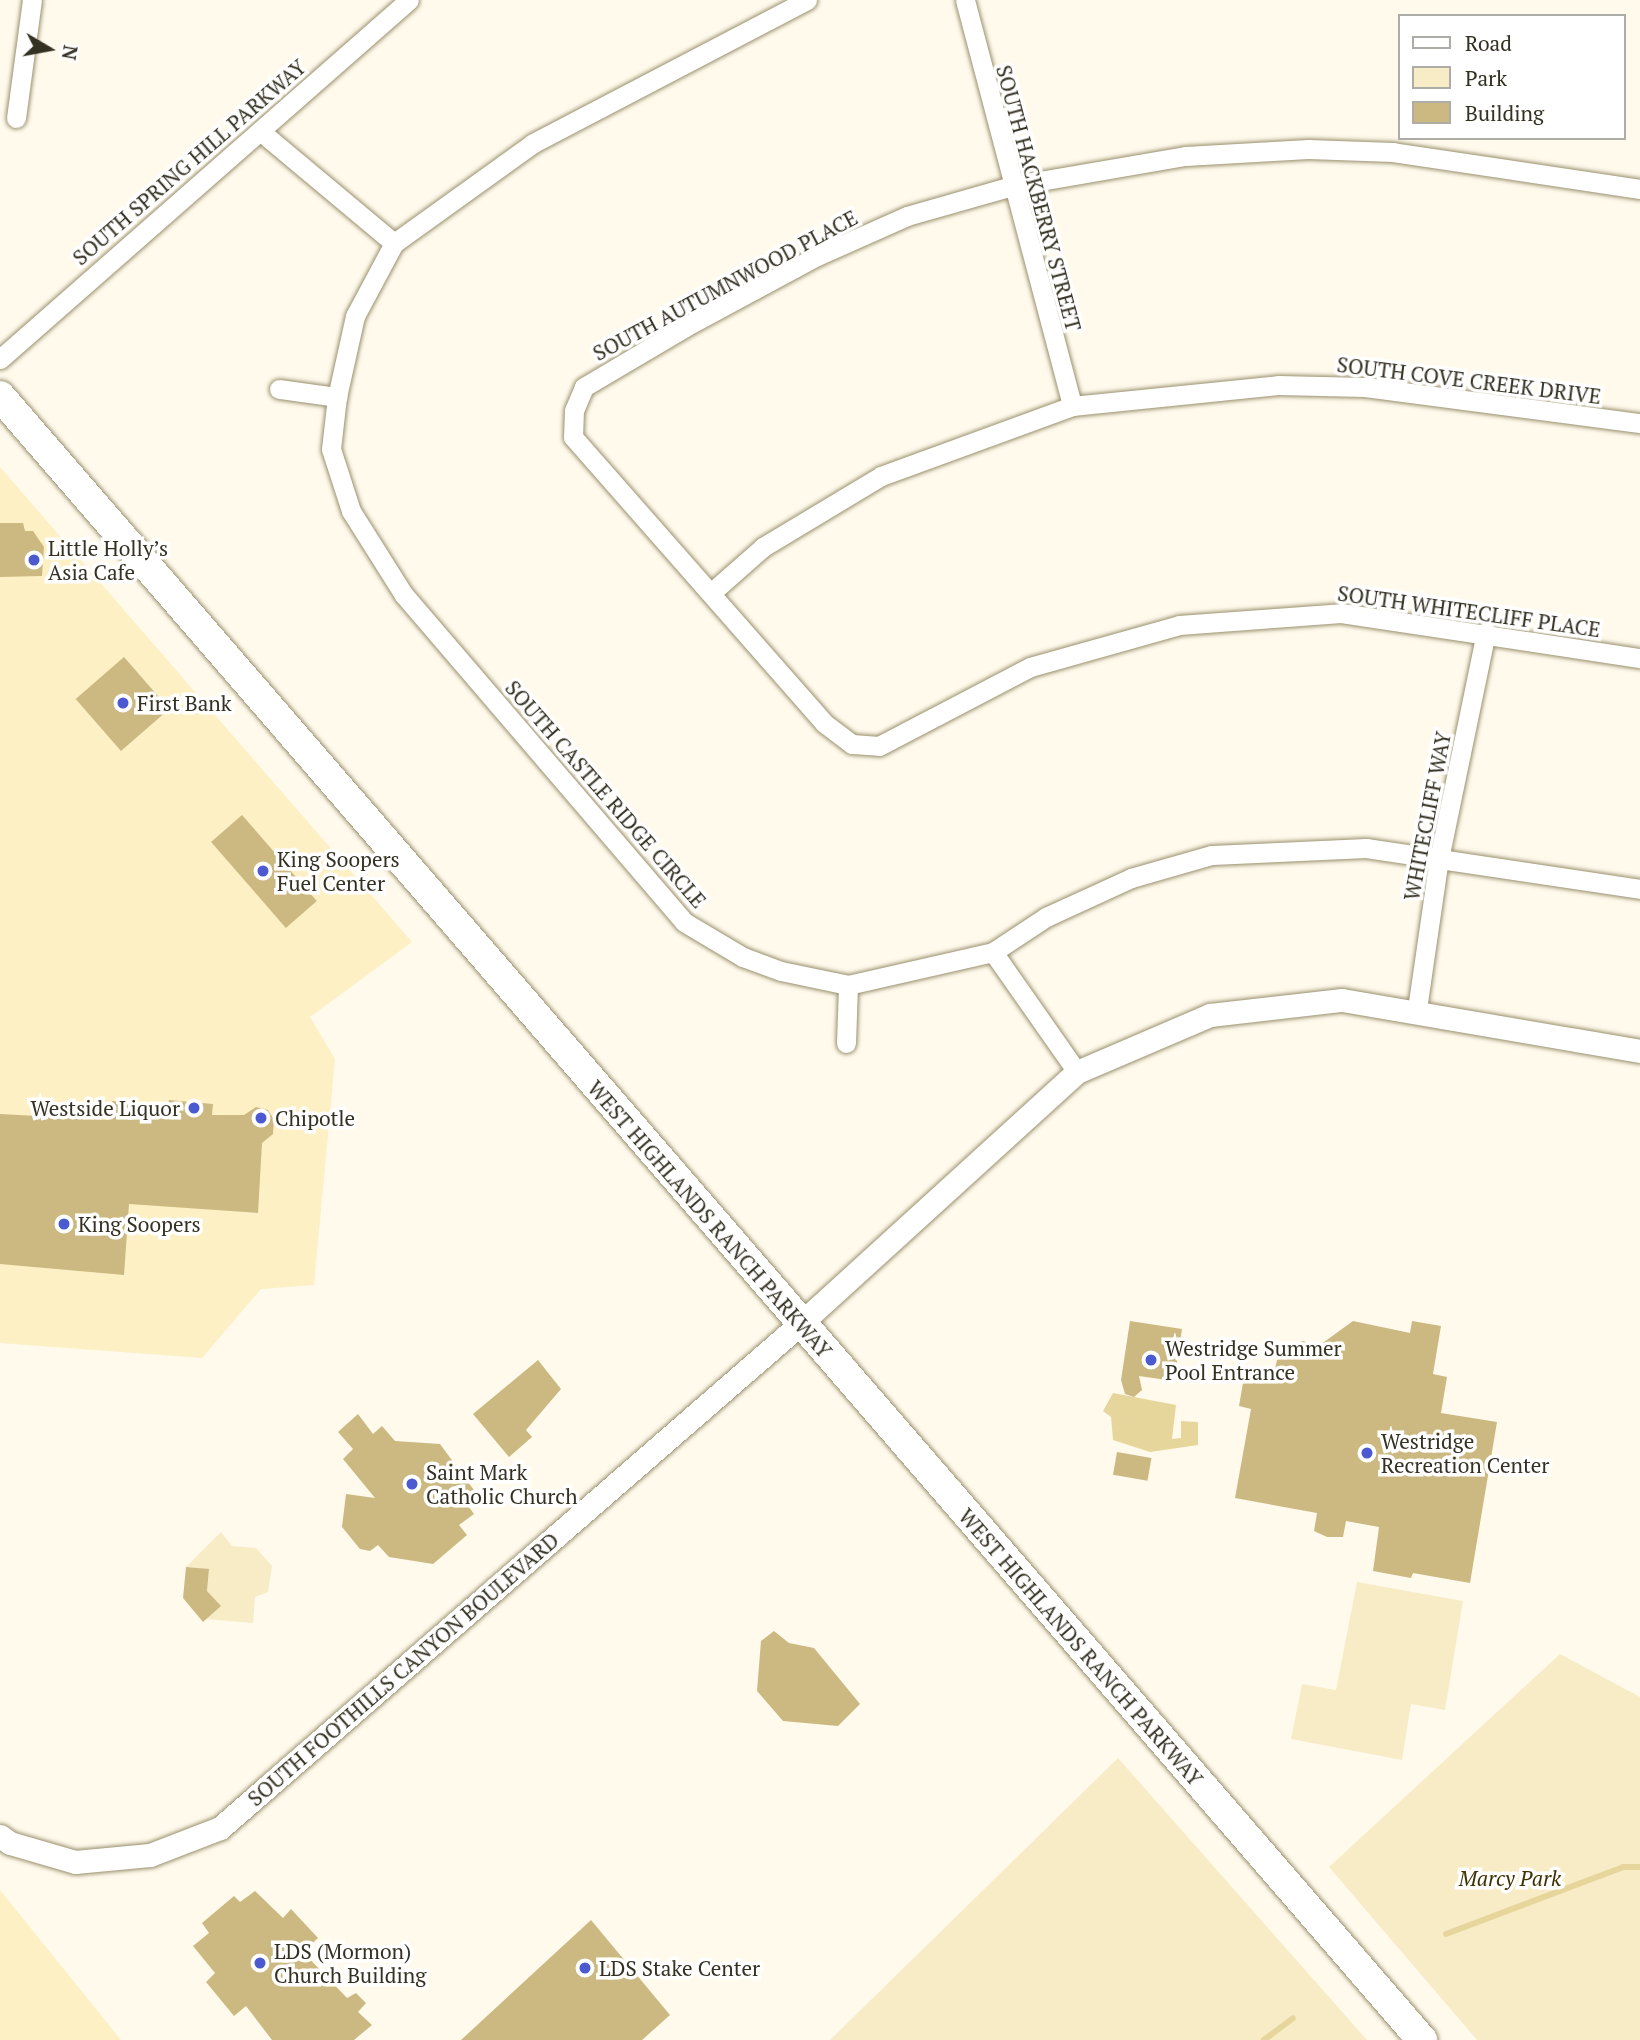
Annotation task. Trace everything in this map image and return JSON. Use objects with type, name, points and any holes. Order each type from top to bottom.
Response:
[{"type":"main road","name":"WEST HIGHLANDS RANCH PARKWAY","points":[[0,396],[1422,2040]]},
{"type":"street","points":[[16,118],[32,0]]},
{"type":"street","name":"SOUTH SPRING HILL PARKWAY","points":[[0,359],[409,0]]},
{"type":"street","name":"SOUTH CASTLE RIDGE CIRCLE","points":[[807,0],[531,145],[394,243],[355,316],[337,397],[331,449],[351,511],[404,595],[684,922],[743,957],[781,971],[848,985],[993,952],[1046,917],[1131,878],[1212,855],[1366,848],[1640,890]]},
{"type":"street","name":"SOUTH HACKBERRY STREET","points":[[965,0],[1072,406]]},
{"type":"street","points":[[260,131],[394,243]]},
{"type":"street","name":"SOUTH AUTUMNWOOD PLACE","points":[[712,592],[573,437],[574,410],[584,387],[817,256],[907,216],[1012,186],[1185,156],[1308,149],[1393,152],[1640,189]]},
{"type":"street","name":"SOUTH COVE CREEK DRIVE","points":[[712,592],[763,547],[881,476],[1072,406],[1278,385],[1365,387],[1640,423]]},
{"type":"street","points":[[279,389],[337,397]]},
{"type":"street","name":"SOUTH WHITECLIFF PLACE","points":[[712,592],[824,723],[852,744],[879,746],[1030,667],[1179,625],[1341,613],[1486,632],[1640,658]]},
{"type":"street","name":"WHITECLIFF WAY","points":[[1417,1009],[1439,859],[1486,632]]},
{"type":"street","points":[[993,952],[1077,1072]]},
{"type":"street","points":[[846,1043],[848,985]]},
{"type":"street","name":"SOUTH FOOTHILLS CANYON BOULEVARD","points":[[0,1836],[10,1843],[75,1862],[150,1855],[220,1828],[800,1324],[1077,1072],[1210,1015],[1342,1000],[1417,1009],[1640,1051]]},
{"type":"shaded area","points":[[0,467],[412,942],[310,1017],[335,1059],[314,1285],[261,1289],[202,1358],[0,1343]]},
{"type":"shaded area","points":[[1113,1393],[1176,1405],[1172,1439],[1181,1438],[1181,1421],[1198,1422],[1198,1445],[1150,1452],[1113,1440],[1111,1417],[1103,1411]]},
{"type":"shaded area","points":[[0,1890],[121,2040],[0,2040]]},
{"type":"green space","points":[[221,1532],[232,1546],[256,1548],[272,1566],[268,1592],[255,1597],[253,1623],[206,1619],[220,1606],[207,1591],[209,1570],[186,1567]]},
{"type":"green space","points":[[1357,1582],[1463,1601],[1445,1710],[1411,1704],[1402,1760],[1291,1739],[1302,1684],[1336,1690]]},
{"type":"green space","name":"Marcy Park","points":[[1560,1654],[1640,1697],[1640,2040],[1477,2040],[1329,1867]]},
{"type":"green space","points":[[1118,1758],[1367,2040],[830,2040]]},
{"type":"building","points":[[0,523],[23,523],[25,531],[33,531],[44,547],[42,576],[0,577]]},
{"type":"building","name":"First Bank","points":[[124,657],[169,709],[121,751],[76,699]]},
{"type":"building","name":"King Soopers Fuel Center","points":[[242,815],[317,901],[286,928],[211,842]]},
{"type":"building","name":"King Soopers","points":[[169,1100],[213,1104],[212,1115],[244,1115],[256,1107],[268,1110],[274,1120],[273,1134],[262,1143],[258,1213],[129,1204],[124,1275],[0,1264],[0,1114],[109,1120],[112,1101],[168,1106]]},
{"type":"building","name":"Westridge Summer Pool Entrance","points":[[1130,1321],[1182,1329],[1174,1381],[1139,1376],[1142,1390],[1134,1397],[1125,1394],[1121,1380]]},
{"type":"building","name":"Westridge Recreation Center","points":[[1353,1321],[1410,1333],[1412,1321],[1441,1326],[1433,1374],[1447,1377],[1441,1413],[1497,1422],[1470,1583],[1413,1573],[1411,1578],[1373,1571],[1379,1527],[1346,1521],[1343,1537],[1327,1537],[1314,1531],[1317,1513],[1235,1498],[1251,1409],[1239,1406],[1245,1371],[1252,1366],[1275,1369],[1277,1360],[1302,1341],[1320,1345]]},
{"type":"building","points":[[538,1360],[561,1389],[526,1430],[532,1437],[509,1457],[473,1414]]},
{"type":"building","name":"Saint Mark Catholic Church","points":[[358,1414],[373,1434],[382,1426],[395,1441],[440,1444],[479,1497],[468,1506],[474,1514],[459,1525],[467,1535],[433,1564],[389,1557],[378,1545],[370,1551],[360,1549],[342,1527],[346,1494],[375,1498],[343,1459],[353,1449],[338,1432]]},
{"type":"building","points":[[1117,1452],[1151,1458],[1147,1481],[1113,1475]]},
{"type":"building","points":[[186,1567],[209,1569],[207,1591],[221,1606],[203,1622],[183,1598]]},
{"type":"building","points":[[774,1631],[789,1643],[814,1648],[860,1704],[838,1726],[783,1721],[757,1691],[761,1641]]},
{"type":"building","name":"LDS (Mormon) Church Building","points":[[255,1891],[283,1918],[291,1909],[318,1938],[303,1952],[347,1998],[356,1993],[366,2003],[358,2012],[372,2025],[354,2040],[272,2040],[246,2006],[234,2016],[206,1982],[215,1973],[193,1946],[209,1933],[202,1923],[234,1896],[240,1902]]},
{"type":"building","name":"LDS Stake Center","points":[[591,1920],[670,2015],[642,2040],[461,2040]]},
{"type":"waterway","points":[[1446,1934],[1623,1867],[1640,1867]]},
{"type":"waterway","points":[[1264,2040],[1293,2018]]},
{"type":"place","name":"Little Holly’s Asia Cafe","points":[[34,560]]},
{"type":"place","name":"First Bank","points":[[123,703]]},
{"type":"place","name":"King Soopers Fuel Center","points":[[263,871]]},
{"type":"place","name":"Westside Liquor","points":[[194,1108]]},
{"type":"place","name":"Chipotle","points":[[261,1118]]},
{"type":"place","name":"King Soopers","points":[[64,1224]]},
{"type":"place","name":"Westridge Summer Pool Entrance","points":[[1151,1360]]},
{"type":"place","name":"Westridge Recreation Center","points":[[1367,1453]]},
{"type":"place","name":"Saint Mark Catholic Church","points":[[412,1484]]},
{"type":"place","name":"LDS (Mormon) Church Building","points":[[260,1963]]},
{"type":"place","name":"LDS Stake Center","points":[[585,1968]]}]
